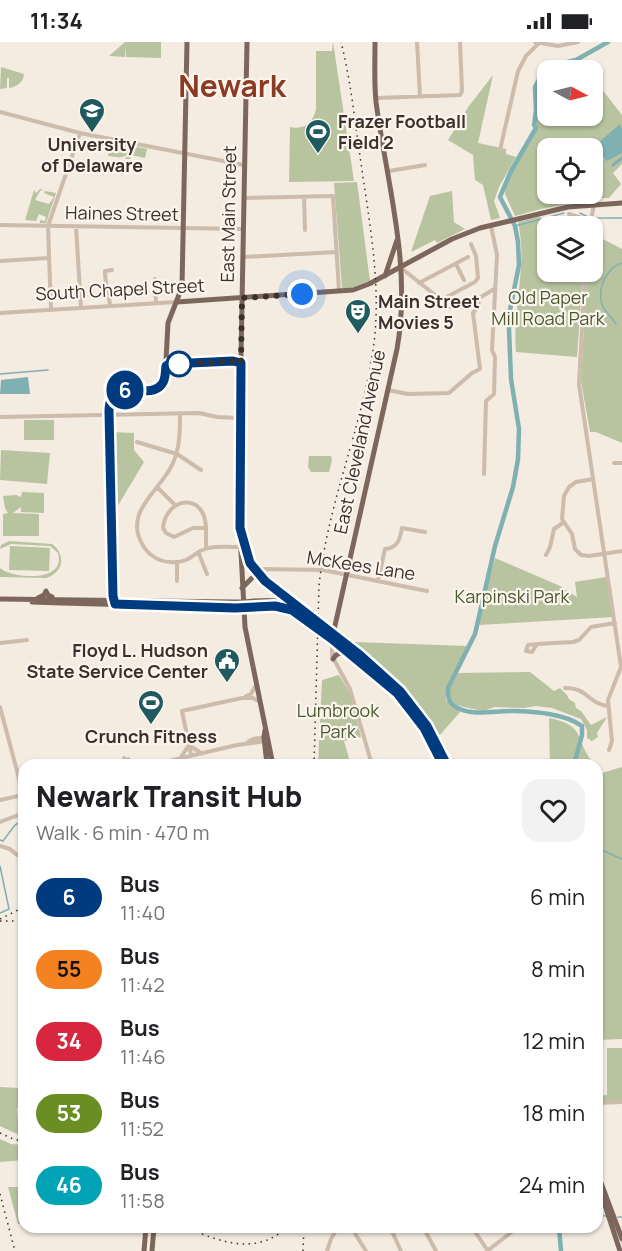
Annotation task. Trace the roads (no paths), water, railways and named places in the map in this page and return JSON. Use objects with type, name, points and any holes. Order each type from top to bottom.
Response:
[{"type":"main road","points":[[114,602],[109,414],[111,400],[117,392],[152,390],[160,386],[165,379],[168,323],[182,287],[187,42]]},
{"type":"main road","name":"East Main Street","points":[[247,42],[240,547],[245,627],[266,737]]},
{"type":"main road","name":"East Cleveland Avenue","points":[[333,636],[400,328],[398,235],[376,98],[375,42]]},
{"type":"main road","name":"South Chapel Street","points":[[603,204],[622,203]]},
{"type":"main road","name":"South Chapel Street","points":[[177,302],[358,289],[458,237],[491,225],[594,204]]},
{"type":"main road","points":[[385,276],[398,235]]},
{"type":"main road","points":[[399,251],[406,257],[416,258]]},
{"type":"main road","points":[[240,528],[247,557],[257,573],[333,636],[376,668],[406,697],[432,733],[442,759]]},
{"type":"main road","points":[[242,588],[257,573]]},
{"type":"main road","points":[[98,600],[107,595],[112,584]]},
{"type":"main road","points":[[0,601],[77,599],[114,602]]},
{"type":"main road","points":[[0,601],[243,605],[275,606],[292,610],[333,636],[407,704],[429,735],[441,759]]},
{"type":"main road","points":[[243,605],[277,601],[301,610]]},
{"type":"main road","points":[[245,627],[250,612],[257,606]]},
{"type":"main road","points":[[333,659],[346,650]]},
{"type":"main road","points":[[266,737],[267,759]]},
{"type":"main road","points":[[266,737],[272,759]]},
{"type":"main road","points":[[603,1187],[620,1230],[621,1245]]},
{"type":"main road","points":[[603,1198],[621,1245]]},
{"type":"main road","points":[[144,1251],[146,1233]]},
{"type":"main road","points":[[152,1251],[154,1233]]},
{"type":"street","points":[[417,42],[420,96]]},
{"type":"street","points":[[376,98],[460,94],[460,42]]},
{"type":"street","points":[[501,150],[518,71],[526,56],[537,43],[558,46],[578,42]]},
{"type":"street","points":[[0,112],[80,133],[244,165]]},
{"type":"street","points":[[51,309],[48,226],[80,133]]},
{"type":"street","points":[[388,171],[425,165]]},
{"type":"street","points":[[244,198],[333,196],[339,291]]},
{"type":"street","points":[[304,197],[305,230]]},
{"type":"street","points":[[592,216],[594,204]]},
{"type":"street","points":[[569,214],[573,216]]},
{"type":"street","name":"Haines Street","points":[[0,225],[243,230]]},
{"type":"street","points":[[484,474],[486,401],[494,394],[495,357],[492,350],[496,251],[491,225]]},
{"type":"street","points":[[76,226],[81,307]]},
{"type":"street","points":[[441,300],[475,282],[478,278],[476,256],[471,244]]},
{"type":"street","points":[[243,257],[337,252]]},
{"type":"street","points":[[419,283],[468,257]]},
{"type":"street","points":[[0,261],[48,258]]},
{"type":"street","points":[[456,264],[465,280]]},
{"type":"street","points":[[399,267],[450,307],[464,307],[495,289]]},
{"type":"street","points":[[110,306],[109,295],[105,287],[105,271],[112,270]]},
{"type":"street","points":[[155,279],[156,303]]},
{"type":"street","points":[[584,282],[579,384],[620,649],[621,670],[609,696],[612,741],[609,750]]},
{"type":"street","points":[[486,294],[494,299]]},
{"type":"street","points":[[388,390],[408,394],[449,393],[480,368],[473,313],[479,306],[478,299]]},
{"type":"street","points":[[164,302],[169,307],[170,315]]},
{"type":"street","name":"South Chapel Street","points":[[0,312],[177,302]]},
{"type":"street","points":[[166,366],[233,361],[241,363]]},
{"type":"street","points":[[180,413],[180,442],[177,454],[170,470],[140,513],[138,534],[144,548],[163,561],[177,562],[189,560],[206,548],[240,547]]},
{"type":"street","points":[[0,417],[199,413],[221,418],[240,418]]},
{"type":"street","points":[[137,442],[177,454],[201,470]]},
{"type":"street","points":[[614,463],[622,463]]},
{"type":"street","points":[[593,479],[576,482],[567,490],[561,513],[564,522],[572,534],[576,551],[584,556],[622,551]]},
{"type":"street","points":[[157,487],[175,505]]},
{"type":"street","points":[[206,528],[193,528],[177,537],[168,535],[164,531],[164,523],[175,505],[188,502],[198,506],[205,515],[206,528],[206,548]]},
{"type":"street","points":[[546,555],[554,529],[564,522]]},
{"type":"street","points":[[378,581],[384,549],[392,548],[398,543],[402,528],[425,532]]},
{"type":"street","points":[[199,554],[207,574]]},
{"type":"street","points":[[177,562],[177,581]]},
{"type":"street","name":"McKees Lane","points":[[257,573],[261,569],[311,570],[427,591]]},
{"type":"street","points":[[537,644],[573,642],[579,640],[591,627],[615,623]]},
{"type":"street","points":[[333,636],[331,649],[333,659],[350,689],[370,759]]},
{"type":"street","points":[[0,643],[27,640]]},
{"type":"street","points":[[243,698],[251,694],[256,685]]},
{"type":"street","points":[[565,688],[581,690],[594,703],[608,706]]},
{"type":"street","points":[[191,755],[182,711],[243,698],[251,698],[260,702]]},
{"type":"street","points":[[0,707],[1,721],[5,727],[18,772]]},
{"type":"street","points":[[176,759],[266,737]]},
{"type":"street","points":[[189,745],[201,753]]},
{"type":"street","points":[[180,758],[189,745]]},
{"type":"street","points":[[12,797],[18,790]]},
{"type":"street","points":[[0,800],[18,796]]},
{"type":"street","points":[[0,822],[18,815]]},
{"type":"street","points":[[0,846],[10,849],[17,855]]},
{"type":"street","points":[[603,1103],[622,1102]]},
{"type":"street","points":[[327,1251],[334,1233]]},
{"type":"street","points":[[355,1233],[366,1251]]},
{"type":"street","points":[[393,1233],[401,1251]]},
{"type":"street","points":[[426,1233],[436,1251]]},
{"type":"street","points":[[475,1233],[487,1251],[511,1233]]},
{"type":"water","points":[[620,124],[622,153],[607,161],[603,156],[603,139]]},
{"type":"water","points":[[28,377],[30,394],[0,394],[1,380]]},
{"type":"waterway","points":[[576,759],[582,726],[575,722],[567,718],[540,713],[475,712],[459,709],[451,703],[448,688],[475,634],[495,546],[513,487],[518,459],[519,429],[511,379],[509,329],[510,310],[519,265],[518,242],[515,226],[500,197],[511,171],[536,128],[534,125],[535,87],[542,74],[555,65],[576,60],[608,42]]},
{"type":"waterway","points":[[613,165],[622,158]]},
{"type":"waterway","points":[[515,226],[564,213]]},
{"type":"waterway","points":[[580,213],[586,216]]},
{"type":"waterway","points":[[603,218],[622,218]]},
{"type":"waterway","points":[[616,324],[603,307],[601,292],[604,279],[612,269],[622,263]]},
{"type":"waterway","points":[[0,374],[48,370]]},
{"type":"waterway","points":[[0,840],[3,841],[18,823]]},
{"type":"waterway","points":[[603,851],[622,859]]},
{"type":"waterway","points":[[0,866],[9,909],[0,913]]},
{"type":"waterway","points":[[560,1233],[561,1251]]},
{"type":"railway","points":[[314,759],[319,586],[329,528],[372,357],[376,308],[371,235],[350,87],[341,42]]},
{"type":"railway","points":[[0,919],[18,910]]},
{"type":"railway","points":[[0,921],[18,921]]},
{"type":"railway","points":[[0,1133],[18,1140]]},
{"type":"railway","points":[[0,1194],[15,1251]]},
{"type":"railway","points":[[202,1234],[225,1241],[247,1244],[268,1240],[280,1233]]},
{"type":"railway","points":[[303,1251],[304,1233]]},
{"type":"place","name":"University of Delaware","points":[[92,134]]},
{"type":"place","name":"Frazer Football Field 2","points":[[318,155]]},
{"type":"place","name":"Main Street Movies 5","points":[[358,335]]},
{"type":"place","name":"Floyd L. Hudson State Service Center","points":[[227,684]]},
{"type":"place","name":"Crunch Fitness","points":[[151,726]]},
{"type":"district","name":"Newark","points":[[232,87]]},
{"type":"park label","name":"Old Paper Mill Road Park","points":[[548,308]]},
{"type":"park label","name":"Karpinski Park","points":[[512,597]]},
{"type":"park label","name":"Lumbrook Park","points":[[338,721]]}]
